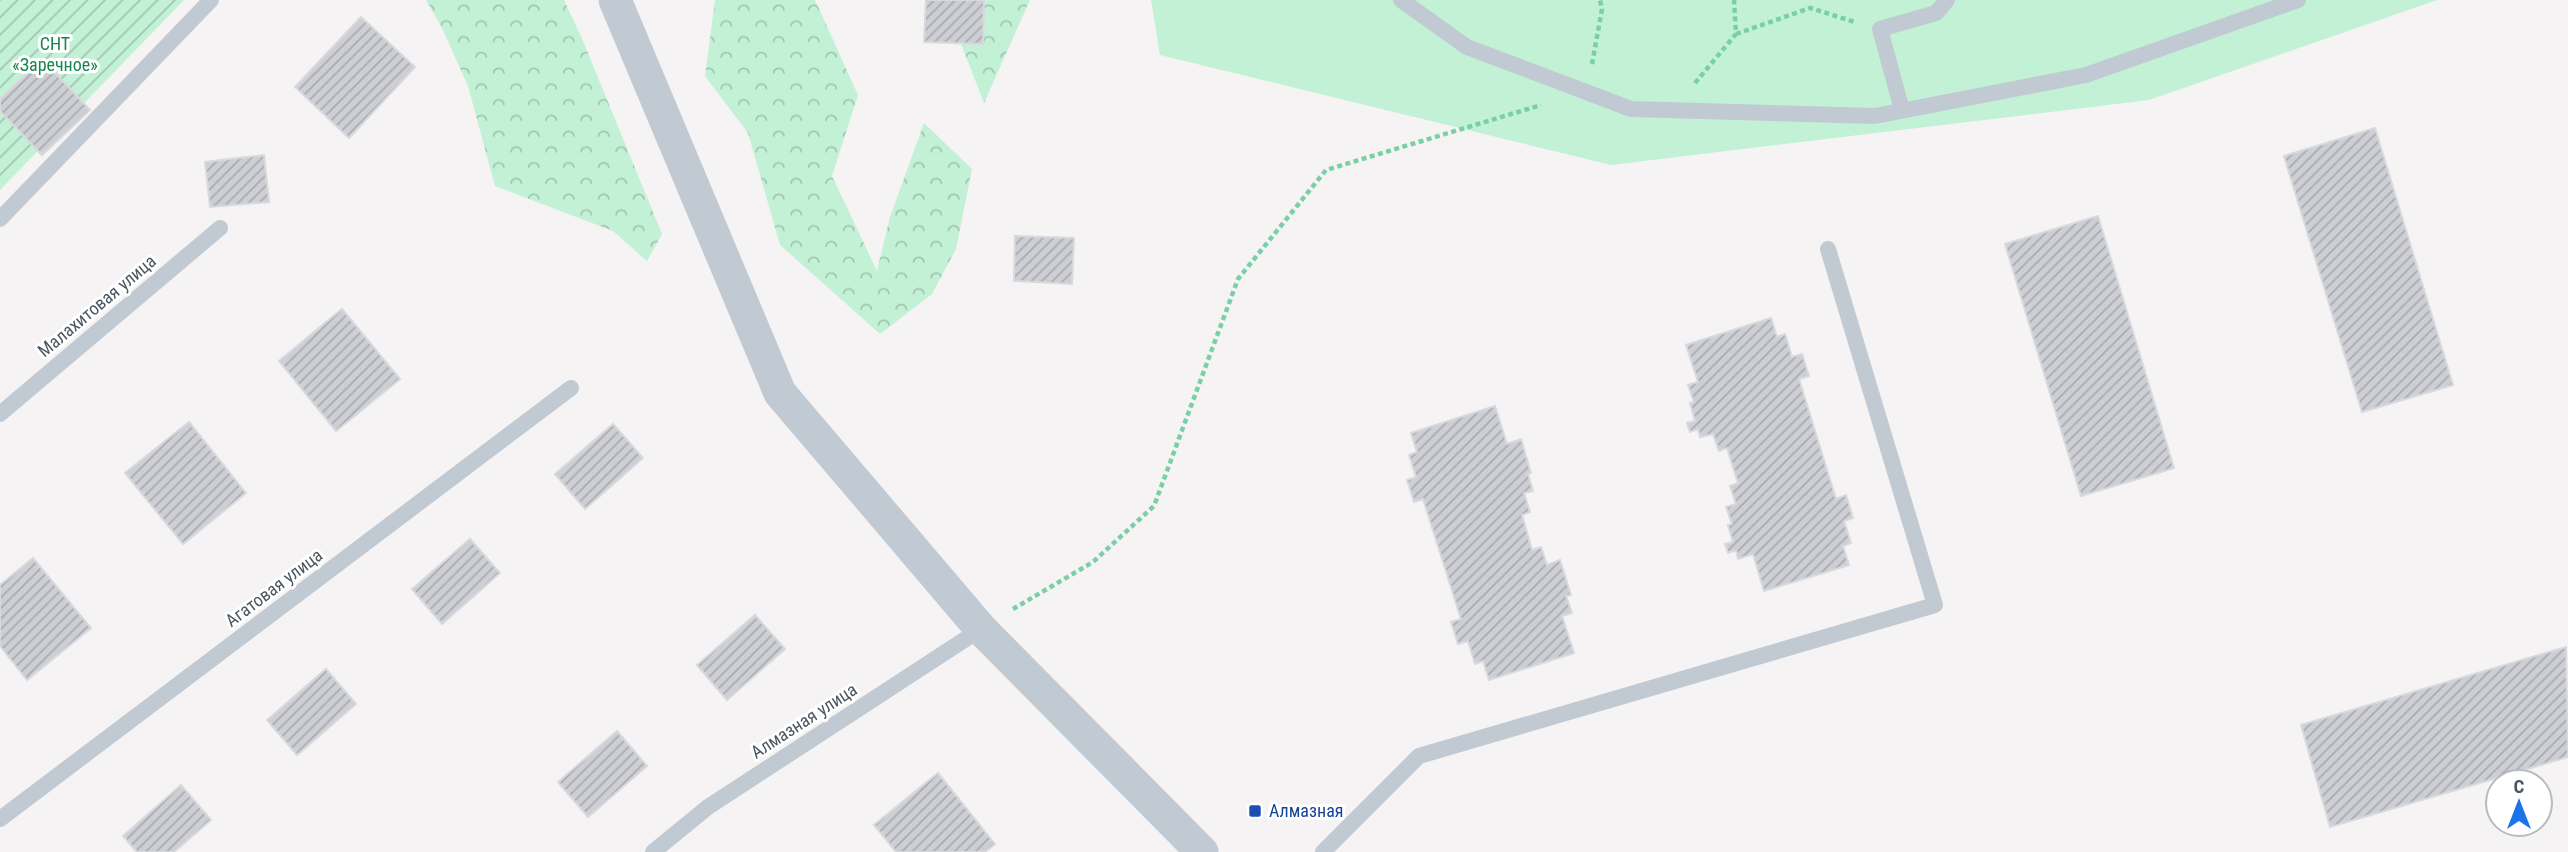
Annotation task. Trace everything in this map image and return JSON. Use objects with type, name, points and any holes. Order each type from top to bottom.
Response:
[{"type":"street","points":[[615,0],[780,393],[981,629],[1202,852]]},
{"type":"lane","points":[[0,219],[211,0]]},
{"type":"lane","points":[[1401,0],[1467,47],[1631,109],[1875,116],[2086,75],[2298,0]]},
{"type":"lane","points":[[1902,110],[1881,29],[1936,13],[1947,0]]},
{"type":"lane","name":"Малахитовая улица","points":[[0,414],[220,228]]},
{"type":"lane","points":[[1323,852],[1419,756],[1935,605],[1828,248]]},
{"type":"lane","name":"Агатовая улица","points":[[0,819],[571,388]]},
{"type":"lane","name":"Алмазная улица","points":[[653,852],[708,807],[981,629]]},
{"type":"path","points":[[981,629],[1093,562],[1154,506],[1238,279],[1326,170],[1586,92],[1602,9],[1600,0]]},
{"type":"path","points":[[1734,0],[1736,34]]},
{"type":"path","points":[[1672,110],[1736,34],[1810,8],[1881,29]]},
{"type":"green space","name":"СНТ «Заречное»","points":[[0,0],[184,0],[0,190]]},
{"type":"green space","points":[[426,0],[564,0],[662,234],[647,261],[613,231],[495,186],[468,86]]},
{"type":"green space","points":[[715,0],[815,0],[858,95],[832,176],[877,271],[890,217],[924,123],[972,169],[956,249],[932,294],[880,334],[780,245],[748,133],[705,76]]},
{"type":"green space","points":[[944,0],[1030,0],[984,103]]},
{"type":"green space","points":[[1151,0],[2437,0],[2149,100],[1611,165],[1160,55]]},
{"type":"building","points":[[926,0],[984,0],[983,44],[924,42]]},
{"type":"building","points":[[361,17],[415,67],[349,138],[295,87]]},
{"type":"building","points":[[42,59],[90,110],[42,155],[0,111],[0,99]]},
{"type":"building","points":[[2375,128],[2453,385],[2362,412],[2284,156]]},
{"type":"building","points":[[264,155],[269,202],[210,207],[205,162]]},
{"type":"building","points":[[2098,216],[2174,468],[2081,496],[2005,244]]},
{"type":"building","points":[[1015,236],[1074,238],[1072,284],[1014,281]]},
{"type":"building","points":[[342,309],[400,379],[336,431],[279,361]]},
{"type":"building","points":[[1771,318],[1777,337],[1785,334],[1792,357],[1802,354],[1809,376],[1799,379],[1836,499],[1846,495],[1853,518],[1844,521],[1851,543],[1843,546],[1849,565],[1764,591],[1753,554],[1738,559],[1736,550],[1728,553],[1725,544],[1733,542],[1728,525],[1732,524],[1726,507],[1736,504],[1730,486],[1738,483],[1727,448],[1719,451],[1713,434],[1700,437],[1698,429],[1690,432],[1687,423],[1695,421],[1690,403],[1694,402],[1688,385],[1698,382],[1686,345]]},
{"type":"building","points":[[1495,406],[1507,444],[1521,439],[1531,473],[1528,474],[1533,491],[1524,493],[1530,512],[1522,515],[1532,550],[1541,547],[1547,565],[1560,560],[1571,595],[1566,596],[1572,613],[1562,616],[1574,653],[1489,680],[1483,661],[1475,664],[1468,641],[1458,644],[1451,622],[1461,619],[1423,499],[1414,502],[1407,480],[1416,477],[1409,455],[1417,452],[1411,433]]},
{"type":"building","points":[[189,422],[246,493],[183,544],[125,473]]},
{"type":"building","points":[[613,424],[643,458],[585,509],[555,474]]},
{"type":"building","points":[[470,539],[500,573],[442,624],[412,589]]},
{"type":"building","points":[[33,558],[91,628],[27,680],[0,646],[0,585]]},
{"type":"building","points":[[755,615],[785,649],[727,700],[697,665]]},
{"type":"building","points":[[2566,647],[2568,757],[2531,768],[2484,768],[2484,782],[2330,827],[2301,725]]},
{"type":"building","points":[[326,669],[356,704],[297,755],[267,720]]},
{"type":"building","points":[[617,731],[647,766],[588,817],[558,782]]},
{"type":"building","points":[[938,773],[995,844],[985,852],[896,852],[874,825]]},
{"type":"building","points":[[181,785],[211,820],[174,852],[137,852],[123,836]]},
{"type":"place","name":"Алмазная","points":[[1255,811]]}]
